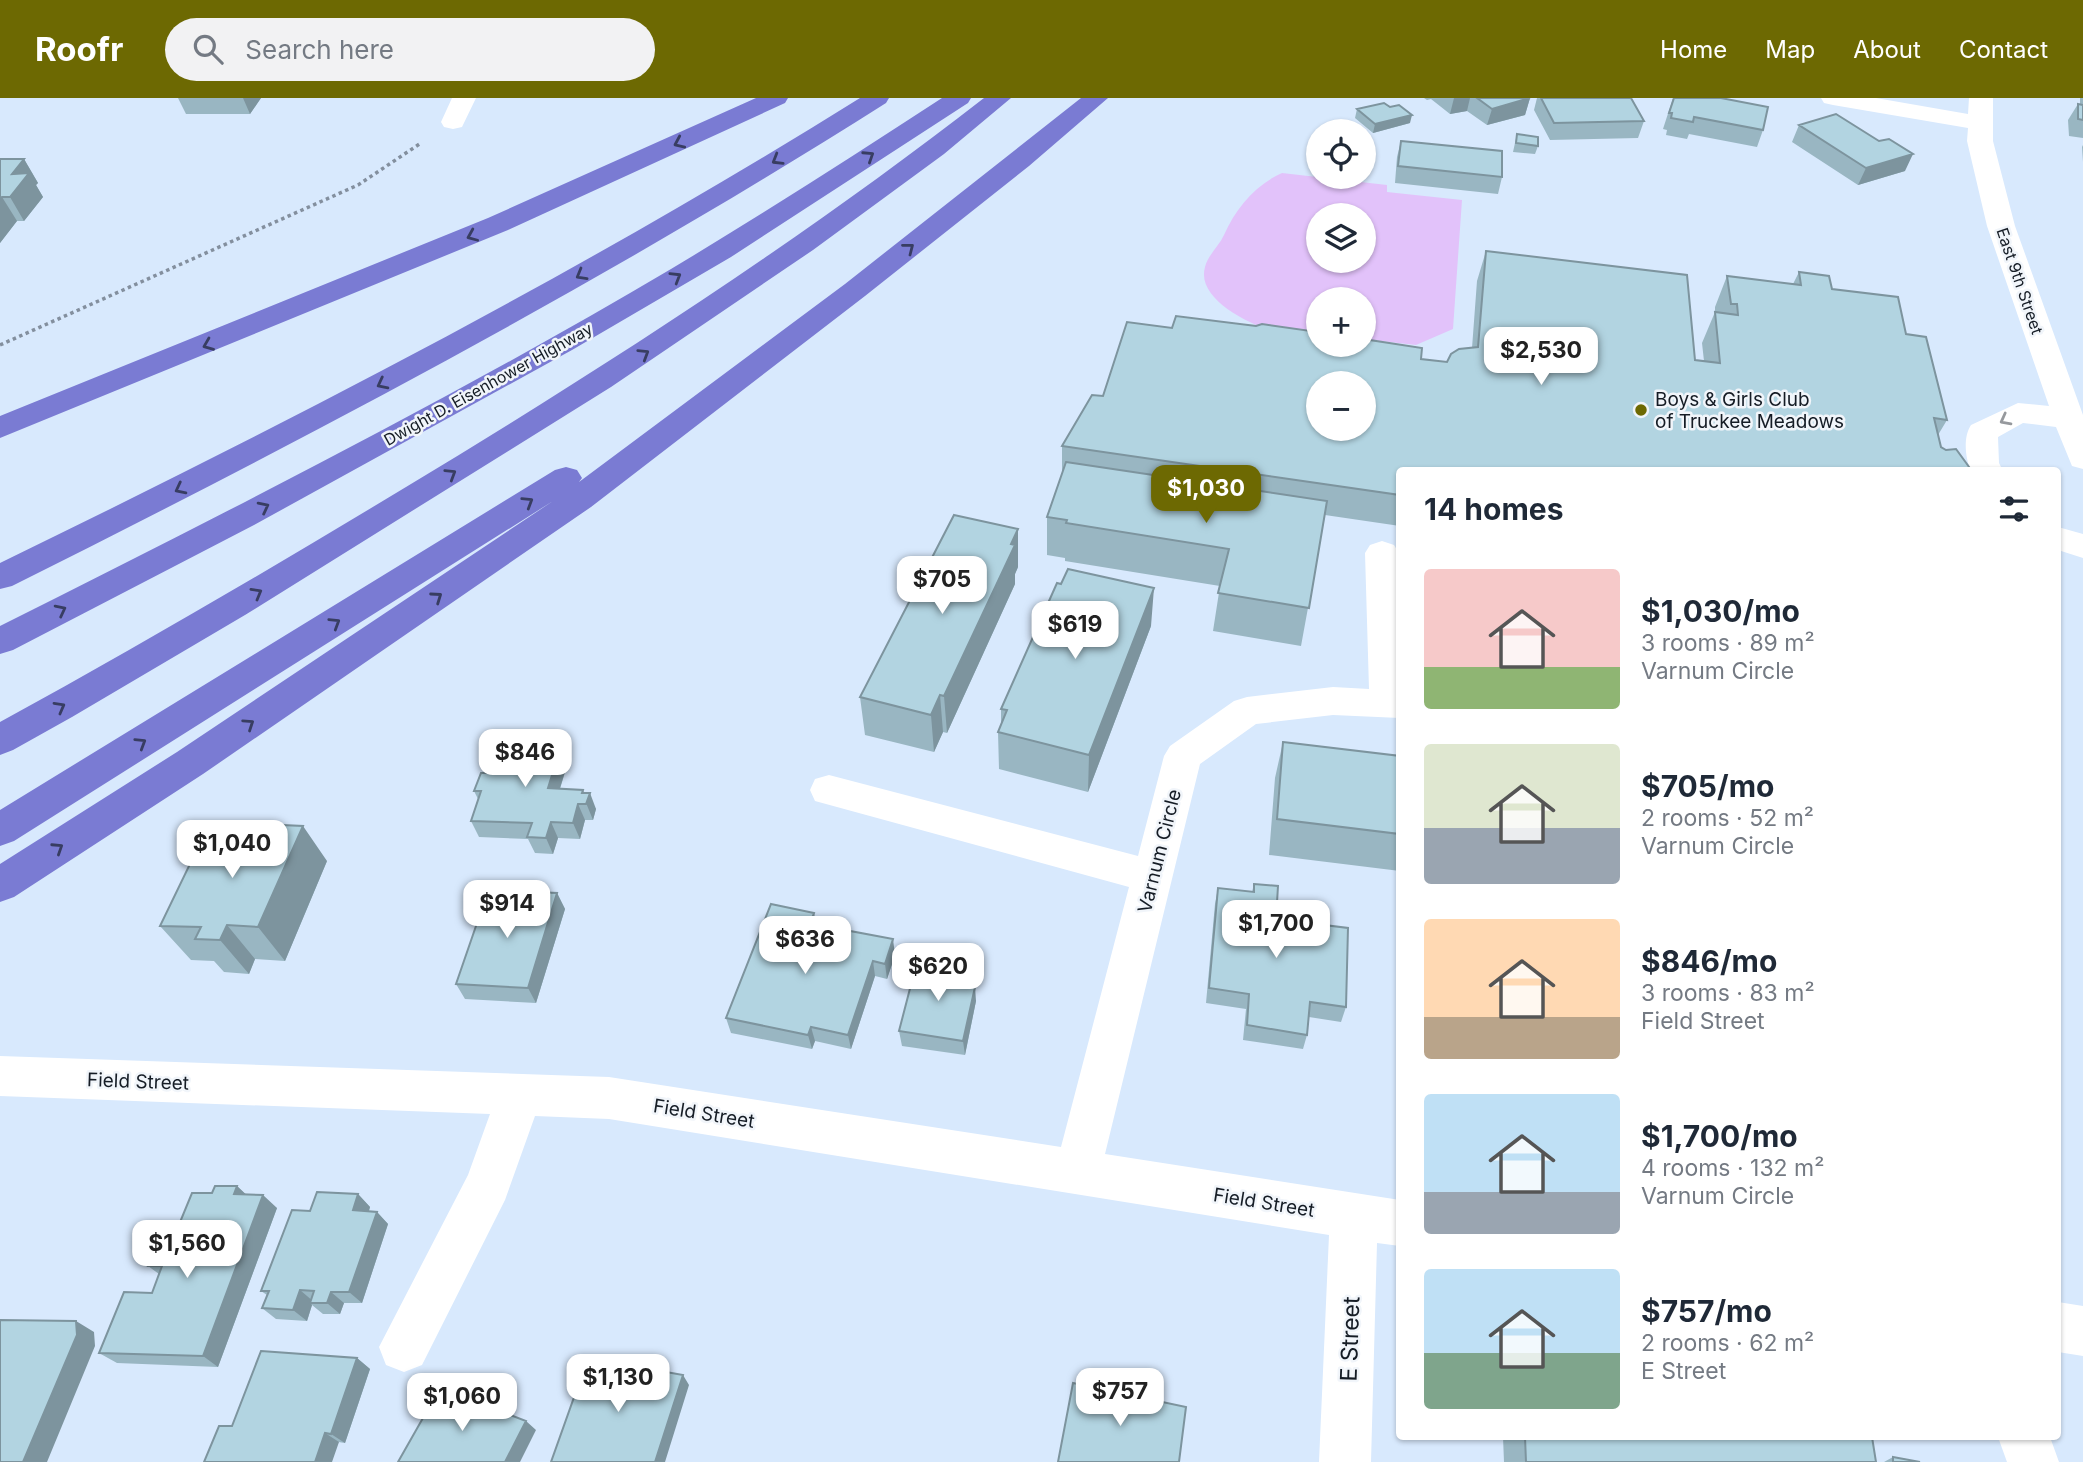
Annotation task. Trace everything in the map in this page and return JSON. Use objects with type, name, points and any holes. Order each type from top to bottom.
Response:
[{"type":"highway","points":[[0,428],[498,224],[776,98]]},
{"type":"highway","points":[[0,577],[170,494],[486,329],[690,213],[877,98]]},
{"type":"highway","name":"Dwight D. Eisenhower Highway","points":[[0,641],[267,506],[642,298],[959,98]]},
{"type":"highway","points":[[0,740],[293,572],[674,335],[875,193],[999,98]]},
{"type":"highway","points":[[0,885],[190,763],[557,514],[855,290],[1096,98]]},
{"type":"highway","points":[[0,830],[600,457],[855,290]]},
{"type":"street","points":[[453,122],[464,98]]},
{"type":"street","points":[[1833,98],[1980,111]]},
{"type":"street","name":"East 9th Street","points":[[1980,111],[1984,163],[2001,226],[2083,459]]},
{"type":"street","points":[[1985,467],[1982,432],[2018,413],[2068,418]]},
{"type":"street","points":[[2061,539],[2083,546]]},
{"type":"street","points":[[1382,553],[1394,704]]},
{"type":"street","name":"Varnum Circle","points":[[1078,1171],[1183,756],[1247,711],[1333,701],[1394,704]]},
{"type":"street","points":[[829,790],[1153,877]]},
{"type":"street","name":"Field Street","points":[[0,1076],[609,1098],[1377,1220]]},
{"type":"street","points":[[404,1348],[488,1184],[520,1094]]},
{"type":"street","name":"E Street","points":[[1345,1462],[1377,1220]]},
{"type":"street","points":[[2061,1327],[2083,1331]]},
{"type":"street","points":[[2025,1440],[2033,1462]]},
{"type":"path","points":[[0,345],[358,186],[453,122]]},
{"type":"shaded area","points":[[1282,173],[1306,176],[1306,189],[1376,189],[1376,184],[1387,185],[1387,192],[1462,200],[1453,329],[1416,345],[1376,340],[1376,287],[1306,287],[1306,338],[1274,332],[1232,312],[1210,292],[1204,280],[1205,267],[1241,207],[1263,184]]},
{"type":"building","points":[[1477,98],[1530,98],[1492,109]]},
{"type":"building","points":[[1541,98],[1631,98],[1644,121],[1554,123]]},
{"type":"building","points":[[1674,98],[1721,98],[1768,107],[1763,130],[1694,117],[1693,122],[1671,118],[1672,113],[1669,113]]},
{"type":"building","points":[[1384,103],[1390,107],[1399,105],[1412,115],[1376,124],[1376,119],[1369,119],[1357,109]]},
{"type":"building","points":[[2078,104],[2083,105],[2083,120],[2078,119]]},
{"type":"building","points":[[1836,114],[1879,141],[1889,139],[1913,154],[1866,168],[1799,125]]},
{"type":"building","points":[[1517,134],[1538,137],[1538,146],[1516,143]]},
{"type":"building","points":[[1401,141],[1502,151],[1502,177],[1398,166]]},
{"type":"building","points":[[0,159],[24,159],[12,174],[29,173],[10,197],[2,197],[0,200]]},
{"type":"building","name":"Boys & Girls Club of Truckee Meadows","points":[[1486,251],[1687,275],[1695,360],[1720,363],[1715,312],[1738,315],[1737,304],[1731,304],[1727,276],[1801,285],[1799,272],[1829,276],[1832,289],[1898,297],[1906,334],[1926,337],[1947,420],[1934,418],[1941,447],[1946,450],[1956,449],[1969,467],[1396,467],[1396,494],[1062,446],[1092,395],[1103,396],[1127,322],[1172,328],[1176,316],[1306,330],[1306,357],[1376,357],[1376,341],[1422,348],[1421,359],[1447,362],[1451,354],[1459,349],[1478,347]]},
{"type":"building","points":[[1066,462],[1327,501],[1309,608],[1218,593],[1229,549],[1066,523],[1067,520],[1047,517]]},
{"type":"building","points":[[954,515],[1018,529],[1011,544],[1015,545],[944,696],[940,695],[931,715],[860,697]]},
{"type":"building","points":[[1068,569],[1154,588],[1089,755],[998,732],[1007,710],[1001,709],[1057,583],[1061,584]]},
{"type":"building","points":[[1283,742],[1396,756],[1396,834],[1277,819]]},
{"type":"building","points":[[497,743],[561,746],[548,788],[583,790],[582,793],[590,793],[586,804],[578,804],[573,823],[551,822],[546,838],[527,837],[532,823],[471,821],[481,791],[474,791],[481,773],[487,773]]},
{"type":"building","points":[[241,823],[303,826],[258,927],[227,925],[220,940],[195,939],[201,927],[160,926],[203,837],[233,839]]},
{"type":"building","points":[[1254,884],[1278,886],[1276,919],[1348,928],[1346,1007],[1310,1002],[1307,1035],[1247,1025],[1249,994],[1209,988],[1218,888],[1254,892]]},
{"type":"building","points":[[508,891],[557,893],[528,988],[456,984],[486,897],[506,898]]},
{"type":"building","points":[[771,904],[814,913],[807,932],[847,941],[850,931],[893,939],[885,964],[873,961],[848,1035],[811,1027],[808,1035],[726,1018]]},
{"type":"building","points":[[921,962],[963,967],[960,984],[975,987],[963,1041],[899,1031],[913,977],[917,978]]},
{"type":"building","points":[[215,1186],[237,1186],[234,1194],[263,1195],[203,1356],[99,1353],[124,1292],[152,1293],[162,1266],[148,1266],[155,1249],[169,1249],[192,1193],[212,1193]]},
{"type":"building","points":[[317,1192],[358,1194],[353,1210],[377,1212],[349,1292],[331,1292],[327,1303],[310,1303],[314,1291],[300,1290],[293,1310],[262,1308],[269,1291],[261,1291],[292,1210],[310,1211]]},
{"type":"building","points":[[0,1320],[76,1321],[77,1335],[23,1462],[0,1462]]},
{"type":"building","points":[[261,1351],[357,1358],[331,1434],[325,1433],[315,1462],[204,1462],[219,1426],[232,1426]]},
{"type":"building","points":[[588,1358],[683,1375],[655,1462],[551,1462]]},
{"type":"building","points":[[1073,1383],[1186,1407],[1179,1462],[1058,1462]]},
{"type":"building","points":[[440,1388],[526,1421],[505,1462],[398,1462]]},
{"type":"building","points":[[1525,1440],[1872,1440],[1876,1462],[1526,1462]]},
{"type":"building","points":[[1893,1457],[1920,1462],[1893,1462]]},
{"type":"place","name":"Boys & Girls Club of Truckee Meadows","points":[[1641,410]]}]
